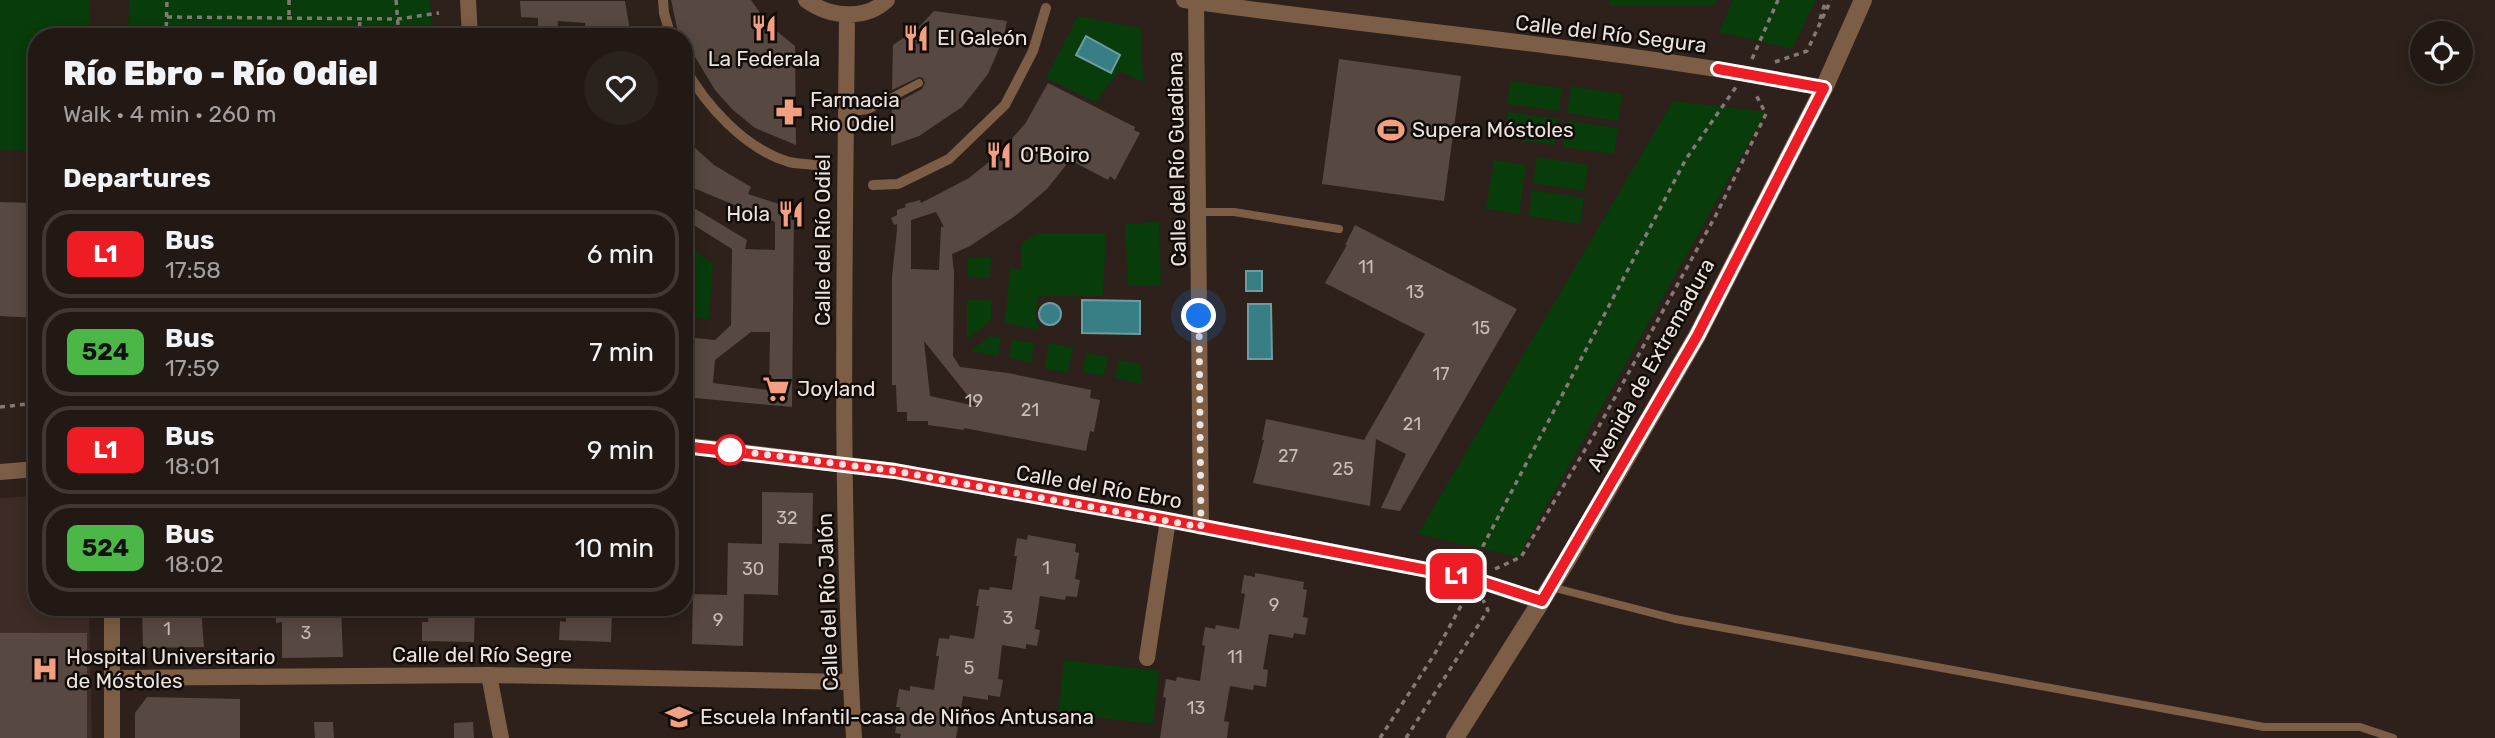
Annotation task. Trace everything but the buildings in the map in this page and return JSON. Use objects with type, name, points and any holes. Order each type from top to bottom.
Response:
[{"type":"street","points":[[468,0],[470,28]]},
{"type":"street","points":[[663,0],[668,28]]},
{"type":"street","points":[[806,0],[826,11],[847,15],[867,12],[887,0]]},
{"type":"street","name":"Avenida de Extremadura","points":[[1455,738],[1546,594],[1697,336],[1824,88],[1863,0]]},
{"type":"street","name":"Calle del Río Segura","points":[[1192,1],[1745,73],[1824,88]]},
{"type":"street","name":"Calle del Río Guadiana","points":[[1192,1],[1198,212],[1201,527]]},
{"type":"street","points":[[873,186],[898,184],[949,159],[1004,106],[1033,51],[1046,8]]},
{"type":"street","name":"Calle del Río Odiel","points":[[845,465],[847,15]]},
{"type":"street","points":[[693,79],[709,103],[733,128],[761,149],[788,161],[817,166]]},
{"type":"street","name":"Calle del Río Ebro","points":[[693,446],[895,471],[1168,520],[1546,594]]},
{"type":"street","name":"Calle del Río Jalón","points":[[845,465],[850,682],[854,738]]},
{"type":"street","points":[[0,471],[28,469]]},
{"type":"street","points":[[1147,658],[1168,520]]},
{"type":"street","points":[[112,738],[113,616]]},
{"type":"street","points":[[489,675],[501,738]]},
{"type":"street","name":"Calle del Río Segre","points":[[113,678],[489,675],[850,682]]},
{"type":"lane","points":[[845,113],[868,110],[919,83]]},
{"type":"lane","points":[[1198,212],[1234,212],[1339,229]]},
{"type":"lane","points":[[1546,594],[2264,727],[2360,727],[2393,738]]},
{"type":"path","points":[[167,0],[167,28]]},
{"type":"path","points":[[289,0],[289,18]]},
{"type":"path","points":[[396,0],[398,28]]},
{"type":"path","points":[[1380,738],[1466,600],[1483,546],[1686,159],[1745,73],[1778,0]]},
{"type":"path","points":[[1816,32],[1826,0]]},
{"type":"path","points":[[1745,73],[1807,51],[1831,0]]},
{"type":"path","points":[[167,17],[398,19],[439,13]]},
{"type":"path","points":[[360,19],[360,28]]},
{"type":"path","points":[[1816,32],[1843,45]]},
{"type":"path","points":[[1474,579],[1521,557],[1598,428],[1716,215],[1766,114],[1745,73]]},
{"type":"path","points":[[0,407],[28,404]]},
{"type":"path","points":[[1406,738],[1488,610],[1474,579]]},
{"type":"shaded area","name":"Hospital Universitario de Móstoles","points":[[28,496],[28,616],[89,616],[92,738],[0,738],[0,498]]},
{"type":"green space","points":[[0,0],[90,0],[89,28],[28,28],[28,151],[0,150]]},
{"type":"green space","points":[[129,0],[430,0],[432,28],[128,28]]},
{"type":"green space","points":[[1609,0],[1716,0],[1716,5],[1609,6]]},
{"type":"green space","points":[[1733,0],[1816,0],[1792,49],[1719,32]]},
{"type":"green space","points":[[1078,16],[1141,28],[1143,82],[1119,71],[1096,102],[1046,78]]},
{"type":"green space","points":[[1510,81],[1562,88],[1559,111],[1507,104]]},
{"type":"green space","points":[[1571,86],[1622,94],[1618,121],[1567,113]]},
{"type":"green space","points":[[1673,101],[1766,112],[1518,557],[1418,534]]},
{"type":"green space","points":[[1508,112],[1558,119],[1554,145],[1504,138]]},
{"type":"green space","points":[[1567,121],[1618,128],[1614,154],[1563,147]]},
{"type":"green space","points":[[1537,157],[1588,165],[1584,191],[1533,183]]},
{"type":"green space","points":[[1494,160],[1526,165],[1519,214],[1486,209]]},
{"type":"green space","points":[[1532,190],[1584,198],[1580,224],[1528,216]]},
{"type":"green space","points":[[1159,222],[1161,285],[1128,286],[1125,224]]},
{"type":"green space","points":[[1038,233],[1106,233],[1103,296],[1039,296],[1035,314],[1039,330],[1005,323],[1010,268],[1021,270],[1022,243]]},
{"type":"green space","points":[[693,250],[713,264],[709,319],[693,318]]},
{"type":"green space","points":[[968,258],[991,258],[990,278],[968,277]]},
{"type":"green space","points":[[991,299],[991,320],[967,340],[967,300]]},
{"type":"green space","points":[[990,336],[1001,338],[998,356],[970,351]]},
{"type":"green space","points":[[1012,340],[1034,343],[1031,363],[1009,358]]},
{"type":"green space","points":[[1049,343],[1073,348],[1068,373],[1045,368]]},
{"type":"green space","points":[[1086,353],[1108,357],[1104,376],[1083,372]]},
{"type":"green space","points":[[1119,360],[1140,364],[1142,384],[1115,378]]},
{"type":"green space","points":[[1064,660],[1159,671],[1153,724],[1058,713]]},
{"type":"water","points":[[1086,36],[1120,55],[1111,73],[1076,55]]},
{"type":"water","points":[[1246,271],[1262,271],[1262,291],[1246,291]]},
{"type":"water","points":[[1082,300],[1140,301],[1140,334],[1082,333]]},
{"type":"water","points":[[1050,303],[1058,306],[1061,314],[1058,322],[1050,325],[1042,322],[1039,314],[1042,306]]},
{"type":"water","points":[[1248,304],[1271,304],[1272,359],[1248,359]]},
{"type":"bus line","name":"L1","points":[[693,447],[895,471],[1168,520],[1474,579],[1542,601],[1697,336],[1824,88],[1718,69]]},
{"type":"place","name":"La Federala","points":[[764,28]]},
{"type":"place","name":"El Galeón","points":[[916,38]]},
{"type":"place","name":"Farmacia Rio Odiel","points":[[789,112]]},
{"type":"place","name":"Supera Móstoles","points":[[1391,130]]},
{"type":"place","name":"O'Boiro","points":[[999,155]]},
{"type":"place","name":"Hola","points":[[791,214]]},
{"type":"place","name":"Joyland","points":[[776,389]]},
{"type":"place","name":"Hospital Universitario de Móstoles","points":[[45,669]]},
{"type":"place","name":"Escuela Infantil-casa de Niños Antusana","points":[[679,717]]},
{"type":"route","points":[[730,450],[895,471],[1201,527],[1199,316]]}]
